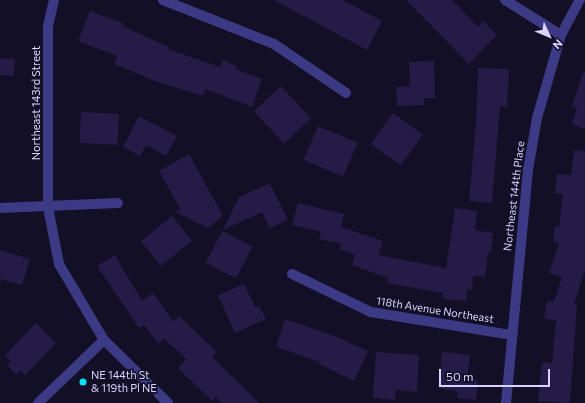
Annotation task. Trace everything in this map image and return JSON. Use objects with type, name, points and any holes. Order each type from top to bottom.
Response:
[{"type":"street","name":"Northeast 143rd Street","points":[[54,0],[48,26],[48,207],[59,264],[104,340],[168,403]]},
{"type":"street","points":[[163,0],[274,44],[346,93]]},
{"type":"street","points":[[505,0],[561,35]]},
{"type":"street","name":"Northeast 144th Place","points":[[506,403],[511,335],[528,170],[537,118],[561,35],[580,0]]},
{"type":"street","points":[[0,208],[118,203]]},
{"type":"street","name":"118th Avenue Northeast","points":[[292,274],[371,312],[511,335]]},
{"type":"street","points":[[38,403],[104,340]]},
{"type":"building","points":[[274,0],[343,0],[382,21],[367,50]]},
{"type":"building","points":[[406,0],[452,0],[478,27],[483,21],[497,35],[469,64]]},
{"type":"building","points":[[90,11],[123,23],[122,26],[169,47],[168,49],[220,67],[223,60],[237,66],[236,69],[262,79],[252,107],[206,89],[203,96],[155,81],[114,64],[117,56],[78,41]]},
{"type":"building","points":[[0,58],[15,59],[14,76],[0,75]]},
{"type":"building","points":[[434,61],[435,98],[424,98],[424,105],[397,106],[396,87],[410,86],[409,62]]},
{"type":"building","points":[[478,68],[509,69],[507,107],[500,106],[492,203],[469,201],[476,121]]},
{"type":"building","points":[[583,73],[585,73],[585,129],[572,124],[577,108],[572,106]]},
{"type":"building","points":[[281,86],[311,118],[284,143],[254,111]]},
{"type":"building","points":[[81,112],[119,114],[117,145],[79,143]]},
{"type":"building","points":[[393,113],[423,135],[401,165],[371,144]]},
{"type":"building","points":[[139,116],[177,136],[166,156],[146,145],[140,156],[123,147]]},
{"type":"building","points":[[318,126],[358,143],[343,177],[304,160]]},
{"type":"building","points":[[574,150],[585,151],[585,270],[574,304],[577,304],[570,403],[538,401],[542,362],[552,363],[556,320],[544,319],[547,301],[554,302],[562,277],[549,273],[559,243],[553,242],[555,226],[559,227],[563,194],[555,193],[557,174],[571,175]]},
{"type":"building","points":[[189,154],[223,216],[208,228],[176,212],[180,209],[159,171]]},
{"type":"building","points":[[270,183],[288,220],[270,228],[262,212],[223,230],[239,197]]},
{"type":"building","points":[[298,203],[344,214],[341,227],[383,241],[378,255],[446,268],[455,208],[477,211],[475,230],[493,233],[491,253],[488,252],[485,277],[473,276],[472,290],[468,289],[466,301],[443,299],[443,293],[387,283],[388,278],[352,265],[355,255],[340,249],[341,244],[319,239],[321,232],[292,225]]},
{"type":"building","points":[[172,216],[192,241],[161,266],[141,241]]},
{"type":"building","points":[[222,231],[252,246],[236,279],[206,263]]},
{"type":"building","points":[[0,250],[30,259],[22,285],[0,279]]},
{"type":"building","points":[[115,255],[142,301],[153,293],[173,321],[179,316],[217,352],[212,357],[259,403],[222,403],[216,397],[212,401],[178,368],[186,359],[165,339],[158,344],[144,325],[139,328],[97,266]]},
{"type":"building","points":[[244,284],[255,307],[259,306],[266,319],[235,333],[218,295]]},
{"type":"building","points":[[285,319],[337,337],[368,351],[354,381],[319,364],[320,362],[276,347]]},
{"type":"building","points":[[36,323],[56,343],[25,375],[21,371],[16,375],[7,365],[11,361],[5,355]]},
{"type":"building","points":[[376,352],[419,355],[417,392],[395,390],[395,400],[373,398]]},
{"type":"building","points":[[442,352],[470,355],[467,379],[478,380],[476,400],[457,398],[458,391],[438,388]]},
{"type":"place","name":"NE 144th St & 119th Pl NE","points":[[83,382]]}]
